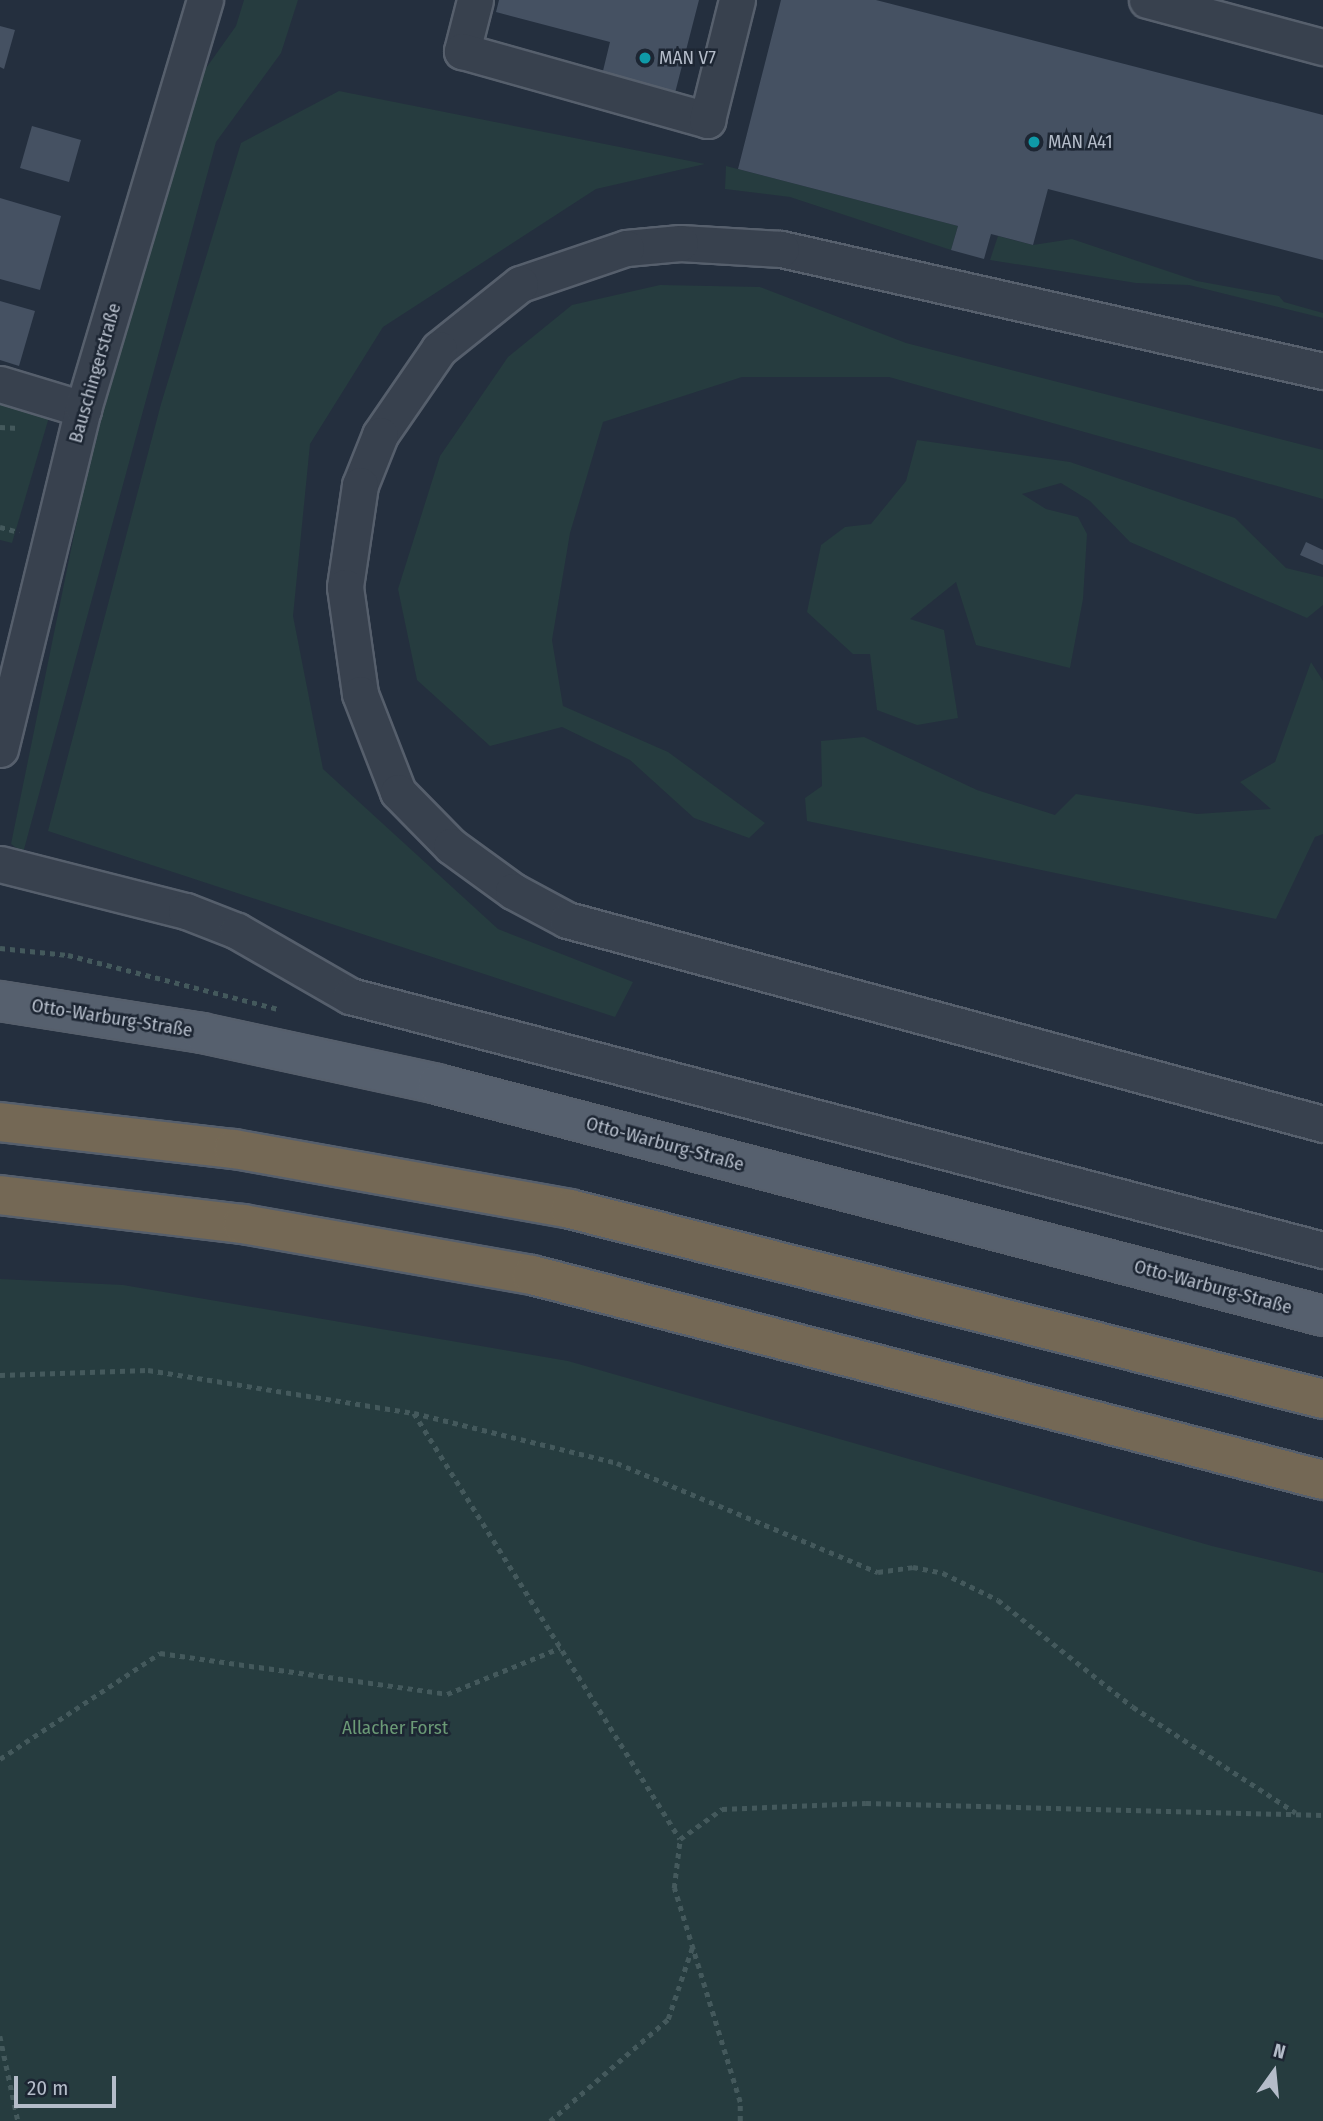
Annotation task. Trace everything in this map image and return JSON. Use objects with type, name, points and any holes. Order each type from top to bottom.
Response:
[{"type":"highway","points":[[0,1122],[234,1149],[570,1209],[1323,1399]]},
{"type":"highway","points":[[0,1195],[243,1224],[532,1275],[1323,1480]]},
{"type":"main road","name":"Otto-Warburg-Straße","points":[[0,1001],[202,1033],[438,1084],[1323,1316]]},
{"type":"street","name":"Bauschingerstraße","points":[[0,749],[83,409],[205,0]]},
{"type":"street","points":[[475,0],[462,51],[707,120],[737,0]]},
{"type":"street","points":[[1147,0],[1323,47]]},
{"type":"street","points":[[1323,371],[781,249],[680,243],[626,248],[520,284],[439,349],[380,435],[360,485],[345,587],[359,694],[398,792],[451,846],[513,891],[592,927],[1323,1124]]},
{"type":"street","points":[[0,384],[83,409]]},
{"type":"street","points":[[0,864],[186,911],[237,931],[350,996],[1323,1250]]},
{"type":"path","points":[[0,527],[25,533]]},
{"type":"path","points":[[0,1375],[148,1370],[414,1413],[617,1463],[878,1572],[913,1567],[972,1584],[1133,1707],[1296,1813]]},
{"type":"path","points":[[414,1413],[680,1839],[674,1888],[740,2102],[740,2121]]},
{"type":"path","points":[[0,1759],[160,1653],[447,1694],[560,1648]]},
{"type":"path","points":[[680,1839],[722,1809],[866,1803],[1323,1815]]},
{"type":"path","points":[[550,2121],[668,2019],[692,1947]]},
{"type":"path","points":[[0,2036],[18,2121]]},
{"type":"green space","points":[[244,0],[298,0],[281,53],[216,142],[23,853],[11,844],[95,432],[204,71],[236,26]]},
{"type":"green space","points":[[339,91],[705,164],[596,189],[383,327],[310,444],[293,616],[323,769],[498,929],[633,982],[615,1017],[48,831],[161,404],[241,143]]},
{"type":"green space","points":[[726,166],[958,226],[951,250],[790,197],[725,189]]},
{"type":"green space","points":[[998,236],[1033,245],[1072,239],[1197,281],[1279,296],[1284,302],[1323,313],[1323,318],[1189,285],[1136,283],[990,260]]},
{"type":"green space","points":[[660,285],[760,287],[906,343],[1323,450],[1323,499],[889,377],[742,377],[603,422],[570,533],[552,640],[563,706],[668,752],[765,823],[749,838],[694,818],[630,760],[562,727],[490,746],[417,680],[398,589],[440,456],[508,357],[572,305]]},
{"type":"green space","points":[[0,392],[52,407],[12,543],[0,540]]},
{"type":"green space","points":[[917,440],[1070,462],[1235,518],[1286,568],[1323,577],[1323,605],[1307,618],[1130,542],[1090,501],[1061,483],[1022,494],[1046,509],[1078,517],[1087,534],[1083,599],[1070,668],[976,645],[956,582],[910,619],[944,630],[958,718],[917,725],[877,710],[870,654],[853,654],[807,612],[821,545],[845,527],[871,524],[906,481]]},
{"type":"green space","points":[[1311,662],[1323,681],[1323,834],[1315,837],[1276,919],[807,821],[805,798],[822,786],[821,741],[864,737],[977,790],[1055,815],[1076,794],[1197,814],[1271,809],[1240,782],[1275,762]]},
{"type":"green space","name":"Allacher Forst","points":[[0,1279],[123,1285],[568,1361],[1212,1546],[1323,1573],[1323,2121],[0,2121]]},
{"type":"building","name":"MAN V7","points":[[499,0],[699,0],[675,93],[602,75],[610,42],[496,12]]},
{"type":"building","name":"MAN A41","points":[[781,0],[876,0],[1323,115],[1323,260],[1048,189],[1033,245],[991,234],[984,259],[951,250],[958,226],[738,169]]},
{"type":"building","points":[[0,26],[15,30],[4,69],[0,67]]},
{"type":"building","points":[[32,126],[81,140],[69,182],[20,168]]},
{"type":"building","points":[[0,198],[61,216],[40,290],[0,279]]},
{"type":"building","points":[[0,301],[35,311],[19,366],[0,360]]},
{"type":"building","points":[[1306,542],[1323,550],[1323,565],[1300,555]]},
{"type":"place","name":"MAN V7","points":[[645,58]]},
{"type":"place","name":"MAN A41","points":[[1034,142]]}]
